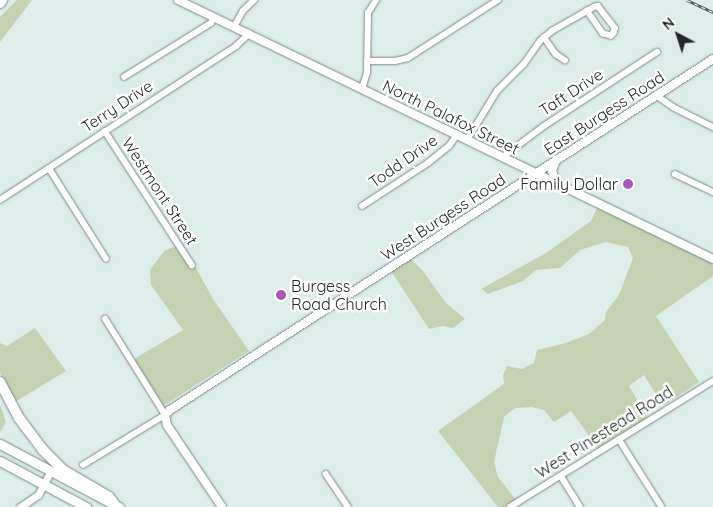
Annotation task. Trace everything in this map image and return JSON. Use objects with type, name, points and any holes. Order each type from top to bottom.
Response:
[{"type":"highway","points":[[0,382],[19,418],[44,450],[63,470],[109,497],[114,506]]},
{"type":"main road","name":"North Palafox Street","points":[[178,0],[713,259]]},
{"type":"main road","name":"East Burgess Road","points":[[536,174],[713,59]]},
{"type":"main road","points":[[556,160],[552,171],[556,184]]},
{"type":"main road","name":"West Burgess Road","points":[[165,414],[536,174]]},
{"type":"main road","points":[[165,414],[167,425],[222,507]]},
{"type":"main road","points":[[0,444],[114,506]]},
{"type":"main road","points":[[0,461],[86,507]]},
{"type":"main road","points":[[44,486],[55,481],[62,481],[114,506]]},
{"type":"street","points":[[234,27],[243,11],[254,0]]},
{"type":"street","points":[[362,89],[367,61],[368,13],[376,0]]},
{"type":"street","points":[[367,61],[402,60],[498,0]]},
{"type":"street","points":[[467,140],[497,91],[524,64],[544,37],[587,11],[598,6],[615,28],[614,33],[611,36],[603,34],[587,11]]},
{"type":"street","points":[[124,77],[211,23],[214,18]]},
{"type":"street","name":"Terry Drive","points":[[0,200],[236,46],[249,34]]},
{"type":"street","points":[[544,37],[556,54],[565,60]]},
{"type":"street","name":"Taft Drive","points":[[502,157],[544,126],[657,52]]},
{"type":"street","points":[[656,96],[673,108],[713,126]]},
{"type":"street","name":"Westmont Street","points":[[105,131],[192,265]]},
{"type":"street","name":"Todd Drive","points":[[362,206],[428,163],[449,146],[457,136]]},
{"type":"street","points":[[49,168],[106,258]]},
{"type":"street","points":[[675,174],[713,192]]},
{"type":"street","points":[[105,319],[165,414]]},
{"type":"street","name":"West Pinestead Road","points":[[510,507],[713,381]]},
{"type":"street","name":"West Burgess Road","points":[[84,465],[165,414]]},
{"type":"street","points":[[619,439],[662,507]]},
{"type":"street","points":[[20,507],[38,495],[51,472]]},
{"type":"street","points":[[326,474],[348,507]]},
{"type":"street","points":[[561,476],[580,507]]},
{"type":"green space","points":[[17,0],[32,0],[0,42],[0,17]]},
{"type":"green space","points":[[598,206],[713,262],[713,276],[656,316],[699,382],[663,406],[644,375],[629,386],[648,418],[598,448],[571,411],[554,422],[544,410],[532,407],[515,408],[504,417],[494,462],[498,477],[516,500],[505,507],[498,507],[438,431],[504,384],[503,375],[507,366],[522,369],[534,363],[537,350],[566,343],[589,334],[605,320],[606,312],[619,295],[633,258],[628,247],[606,242],[580,250],[560,268],[536,270],[523,281],[488,294],[481,289],[546,253],[591,221]]},
{"type":"green space","points":[[176,246],[192,268],[195,266],[213,299],[249,351],[163,406],[134,359],[183,330],[151,285],[150,270],[164,251]]},
{"type":"green space","points":[[410,258],[423,271],[446,303],[465,319],[453,328],[443,326],[429,329],[391,271]]},
{"type":"green space","points":[[35,328],[66,371],[15,402],[0,372],[0,343],[7,346]]},
{"type":"green space","points":[[0,405],[6,422],[1,431],[0,431]]},
{"type":"railway","points":[[687,0],[713,12]]},
{"type":"place","name":"Family Dollar","points":[[628,184]]},
{"type":"place","name":"Burgess Road Church","points":[[281,295]]}]
